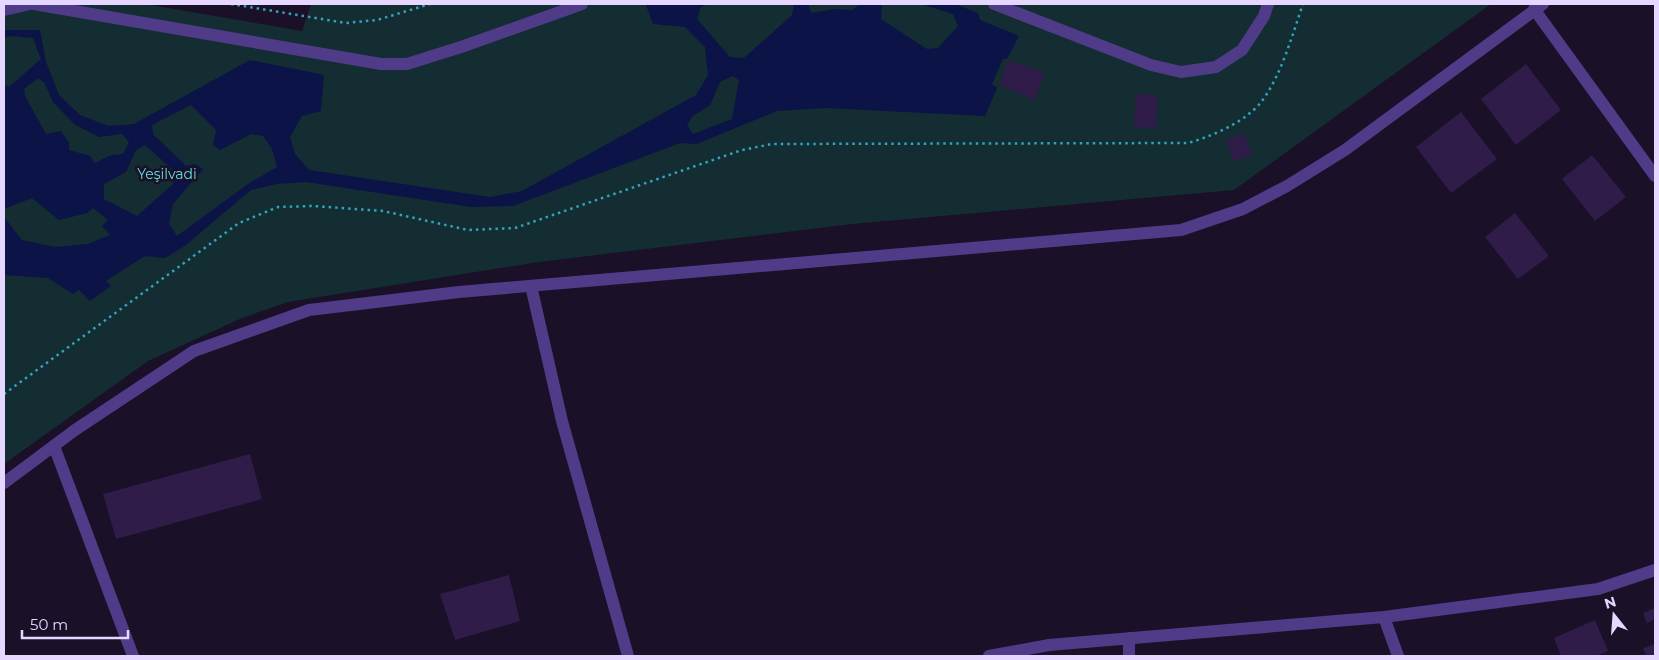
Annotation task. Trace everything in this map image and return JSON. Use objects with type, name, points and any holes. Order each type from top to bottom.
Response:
[{"type":"street","points":[[4,10],[30,4]]},
{"type":"street","points":[[34,4],[381,64],[407,64],[582,4]]},
{"type":"street","points":[[994,4],[1151,65],[1181,72],[1216,67],[1242,50],[1264,16],[1268,4]]},
{"type":"street","points":[[4,483],[161,371],[194,351],[309,310],[531,286],[1181,230],[1243,209],[1287,186],[1345,150],[1538,6],[1655,174]]},
{"type":"street","points":[[531,286],[562,421],[628,656]]},
{"type":"street","points":[[54,446],[133,656]]},
{"type":"street","points":[[989,656],[1049,645],[1384,617],[1598,589],[1655,570]]},
{"type":"street","points":[[1384,617],[1398,656]]},
{"type":"street","points":[[1129,656],[1130,638]]},
{"type":"path","points":[[230,4],[346,23],[377,20],[430,4]]},
{"type":"path","points":[[4,394],[239,222],[278,207],[313,206],[383,211],[468,230],[515,228],[742,150],[772,144],[1188,143],[1210,136],[1251,113],[1274,82],[1303,4]]},
{"type":"green space","name":"Yeşilvadi","points":[[4,4],[145,4],[302,31],[311,4],[1491,4],[1234,190],[852,224],[539,262],[288,302],[242,318],[148,361],[4,464]]},
{"type":"shaded area","points":[[708,4],[701,7],[697,19],[730,57],[744,58],[792,15],[794,4],[808,4],[811,13],[836,9],[852,10],[860,4],[882,4],[881,19],[927,49],[938,48],[958,26],[953,14],[921,4],[955,4],[978,13],[980,20],[1019,36],[1007,59],[1003,59],[992,84],[997,88],[985,116],[825,108],[777,111],[697,144],[680,143],[513,206],[471,207],[306,182],[277,184],[251,190],[186,245],[165,258],[145,256],[106,281],[111,286],[90,301],[79,290],[73,294],[48,278],[4,275],[4,217],[22,240],[55,247],[88,244],[110,235],[102,226],[108,220],[93,208],[87,213],[59,220],[32,198],[4,209],[4,85],[9,87],[41,59],[33,38],[4,37],[4,30],[40,30],[46,62],[59,95],[80,115],[108,126],[134,124],[250,60],[324,75],[321,111],[302,116],[290,137],[295,154],[309,170],[490,197],[522,191],[696,95],[708,75],[705,47],[685,27],[653,24],[646,5]],"holes":[[[733,76],[739,80],[732,119],[693,134],[687,125],[693,116],[710,105],[720,82]],[[38,78],[44,82],[53,102],[75,125],[99,137],[122,134],[129,142],[123,154],[111,155],[95,163],[90,156],[69,150],[69,143],[61,131],[46,134],[25,96],[24,89]],[[191,105],[216,130],[213,145],[220,150],[251,134],[263,136],[272,149],[277,167],[248,184],[177,236],[169,224],[173,204],[203,169],[195,164],[186,166],[153,134],[152,125]],[[145,145],[172,169],[173,184],[137,216],[104,199],[104,184],[126,172],[136,150]]]},
{"type":"building","points":[[1008,61],[1045,72],[1035,101],[999,84]]},
{"type":"building","points":[[1526,64],[1561,110],[1516,145],[1481,99]]},
{"type":"building","points":[[1136,94],[1158,95],[1156,128],[1134,127]]},
{"type":"building","points":[[1461,112],[1497,159],[1451,193],[1416,147]]},
{"type":"building","points":[[1244,134],[1252,155],[1234,162],[1226,140]]},
{"type":"building","points":[[1592,155],[1626,197],[1595,221],[1562,179]]},
{"type":"building","points":[[1515,213],[1549,256],[1518,279],[1485,237]]},
{"type":"building","points":[[250,454],[262,499],[116,539],[103,494]]},
{"type":"building","points":[[509,575],[520,621],[455,640],[440,594]]},
{"type":"building","points":[[1655,608],[1655,619],[1647,623],[1643,613]]},
{"type":"building","points":[[1595,620],[1608,651],[1596,656],[1561,656],[1554,638]]},
{"type":"building","points":[[1655,644],[1655,656],[1646,656],[1643,648]]}]
